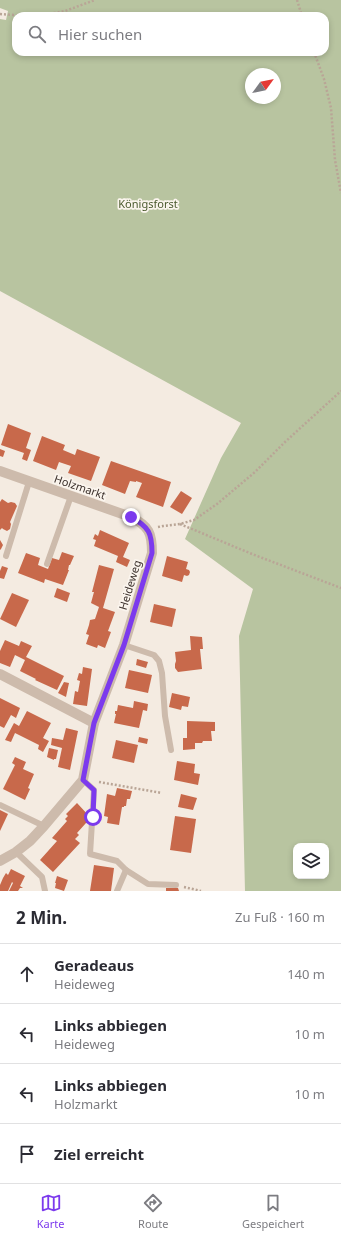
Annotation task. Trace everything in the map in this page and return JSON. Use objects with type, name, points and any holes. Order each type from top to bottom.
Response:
[{"type":"street","name":"Holzmarkt","points":[[0,471],[131,517],[142,523],[148,530]]},
{"type":"street","name":"Heideweg","points":[[0,861],[16,852],[30,841],[83,780],[94,723],[124,645],[152,553],[152,542],[148,530]]},
{"type":"street","points":[[0,674],[94,723]]},
{"type":"lane","points":[[6,556],[29,482]]},
{"type":"lane","points":[[47,564],[72,496]]},
{"type":"lane","points":[[124,645],[154,655],[158,662],[162,673],[171,750]]},
{"type":"lane","points":[[83,780],[94,790],[90,854],[117,861],[126,870],[148,884],[176,886]]},
{"type":"lane","points":[[0,805],[44,826]]},
{"type":"lane","points":[[16,852],[42,877],[45,891]]},
{"type":"lane","points":[[117,891],[126,870]]},
{"type":"path","points":[[60,12],[94,0]]},
{"type":"path","points":[[297,0],[301,12]]},
{"type":"path","points":[[0,14],[12,15]]},
{"type":"path","points":[[315,56],[324,79],[331,108],[335,160],[341,193]]},
{"type":"path","points":[[148,530],[194,520],[217,504],[255,472],[285,442],[341,391]]},
{"type":"path","points":[[180,524],[252,554],[341,588]]},
{"type":"path","points":[[83,780],[162,793]]},
{"type":"path","points":[[176,886],[201,891]]},
{"type":"green space","name":"Königsforst","points":[[0,0],[341,0],[341,891],[245,891],[239,636],[253,589],[185,539],[221,458],[241,423],[0,291],[0,19],[6,20],[8,11],[0,8]]},
{"type":"building","points":[[8,424],[31,433],[26,448],[31,450],[27,461],[22,459],[24,453],[1,445]]},
{"type":"building","points":[[42,436],[65,445],[63,450],[75,455],[77,449],[100,457],[91,481],[68,473],[71,466],[59,462],[56,470],[33,461]]},
{"type":"building","points":[[0,449],[5,451],[3,457],[0,456]]},
{"type":"building","points":[[111,461],[171,482],[163,507],[136,497],[142,483],[130,481],[125,494],[102,485]]},
{"type":"building","points":[[181,491],[192,498],[182,514],[170,507]]},
{"type":"building","points":[[2,499],[8,503],[15,503],[17,506],[10,522],[10,529],[7,531],[2,528],[0,530],[0,502]]},
{"type":"building","points":[[100,530],[129,543],[123,557],[130,560],[127,567],[116,562],[118,556],[94,546],[96,540],[93,539],[95,534],[98,536]]},
{"type":"building","points":[[0,540],[3,545],[0,550]]},
{"type":"building","points":[[62,552],[74,556],[69,565],[69,570],[63,585],[45,579],[44,583],[18,573],[26,553],[40,558],[38,565],[48,569],[52,558],[59,560]]},
{"type":"building","points":[[167,556],[188,562],[186,569],[190,572],[187,576],[184,575],[182,582],[162,576]]},
{"type":"building","points":[[99,565],[114,569],[103,608],[115,612],[108,631],[111,632],[105,648],[98,645],[97,648],[86,644],[89,635],[86,634],[90,620],[95,619],[99,607],[91,603],[94,592],[92,592]]},
{"type":"building","points":[[2,566],[8,568],[4,579],[0,578]]},
{"type":"building","points":[[57,588],[70,593],[67,602],[54,597]]},
{"type":"building","points":[[12,593],[29,600],[16,627],[0,619]]},
{"type":"building","points":[[154,604],[176,609],[172,627],[150,622]]},
{"type":"building","points":[[190,636],[202,637],[203,649],[200,649],[202,669],[178,672],[175,668],[175,652],[191,650]]},
{"type":"building","points":[[5,640],[19,646],[21,641],[32,646],[26,657],[64,676],[57,690],[20,671],[25,660],[15,655],[10,667],[0,663],[0,651]]},
{"type":"building","points":[[137,659],[148,662],[146,668],[136,665]]},
{"type":"building","points":[[83,667],[92,669],[87,706],[73,704],[75,691],[78,692],[80,681],[77,680],[79,673],[82,674]]},
{"type":"building","points":[[129,670],[152,675],[148,693],[125,688]]},
{"type":"building","points":[[64,682],[69,683],[66,697],[58,693]]},
{"type":"building","points":[[172,693],[190,697],[188,707],[182,706],[181,710],[169,707]]},
{"type":"building","points":[[0,698],[20,708],[16,718],[11,715],[4,728],[0,726]]},
{"type":"building","points":[[134,701],[148,704],[147,711],[143,710],[139,728],[114,723],[116,714],[115,711],[117,711],[118,705],[133,708]]},
{"type":"building","points":[[27,711],[51,723],[43,738],[49,741],[43,752],[38,749],[39,745],[15,733],[11,742],[5,740],[14,723],[19,726]]},
{"type":"building","points":[[187,721],[215,722],[215,731],[211,731],[212,741],[195,743],[195,749],[183,750],[183,738],[187,738]]},
{"type":"building","points":[[66,728],[78,731],[70,770],[58,767],[62,748],[51,745],[52,738],[63,740]]},
{"type":"building","points":[[139,737],[148,739],[147,744],[138,742]]},
{"type":"building","points":[[116,740],[138,745],[134,763],[112,758]]},
{"type":"building","points":[[49,748],[58,750],[56,759],[54,760],[47,757]]},
{"type":"building","points":[[15,757],[26,762],[23,769],[34,774],[25,800],[3,789],[15,765],[12,763]]},
{"type":"building","points":[[177,761],[195,764],[194,773],[200,774],[198,785],[174,780]]},
{"type":"building","points":[[117,788],[132,791],[130,799],[127,799],[126,806],[122,807],[119,825],[107,823],[108,817],[104,816],[107,794],[115,796]]},
{"type":"building","points":[[181,794],[197,798],[193,810],[178,807]]},
{"type":"building","points":[[77,803],[90,817],[89,821],[77,833],[79,835],[75,839],[80,843],[53,872],[40,860],[57,841],[52,838],[67,821],[65,819],[68,816],[66,814]]},
{"type":"building","points":[[0,810],[8,814],[0,831]]},
{"type":"building","points":[[175,816],[196,819],[191,853],[170,850]]},
{"type":"building","points":[[94,865],[114,868],[111,891],[90,891]]},
{"type":"building","points":[[11,869],[25,876],[20,886],[23,888],[20,888],[18,891],[9,891],[13,883],[12,882],[8,891],[0,891],[0,885],[3,878],[6,873],[8,875]]},
{"type":"building","points":[[57,876],[68,880],[64,891],[55,888]]},
{"type":"building","points":[[166,888],[178,888],[179,891],[166,891]]},
{"type":"route","points":[[93,817],[94,790],[83,780],[94,723],[124,645],[152,553],[152,542],[148,530],[142,523],[131,517]]}]
